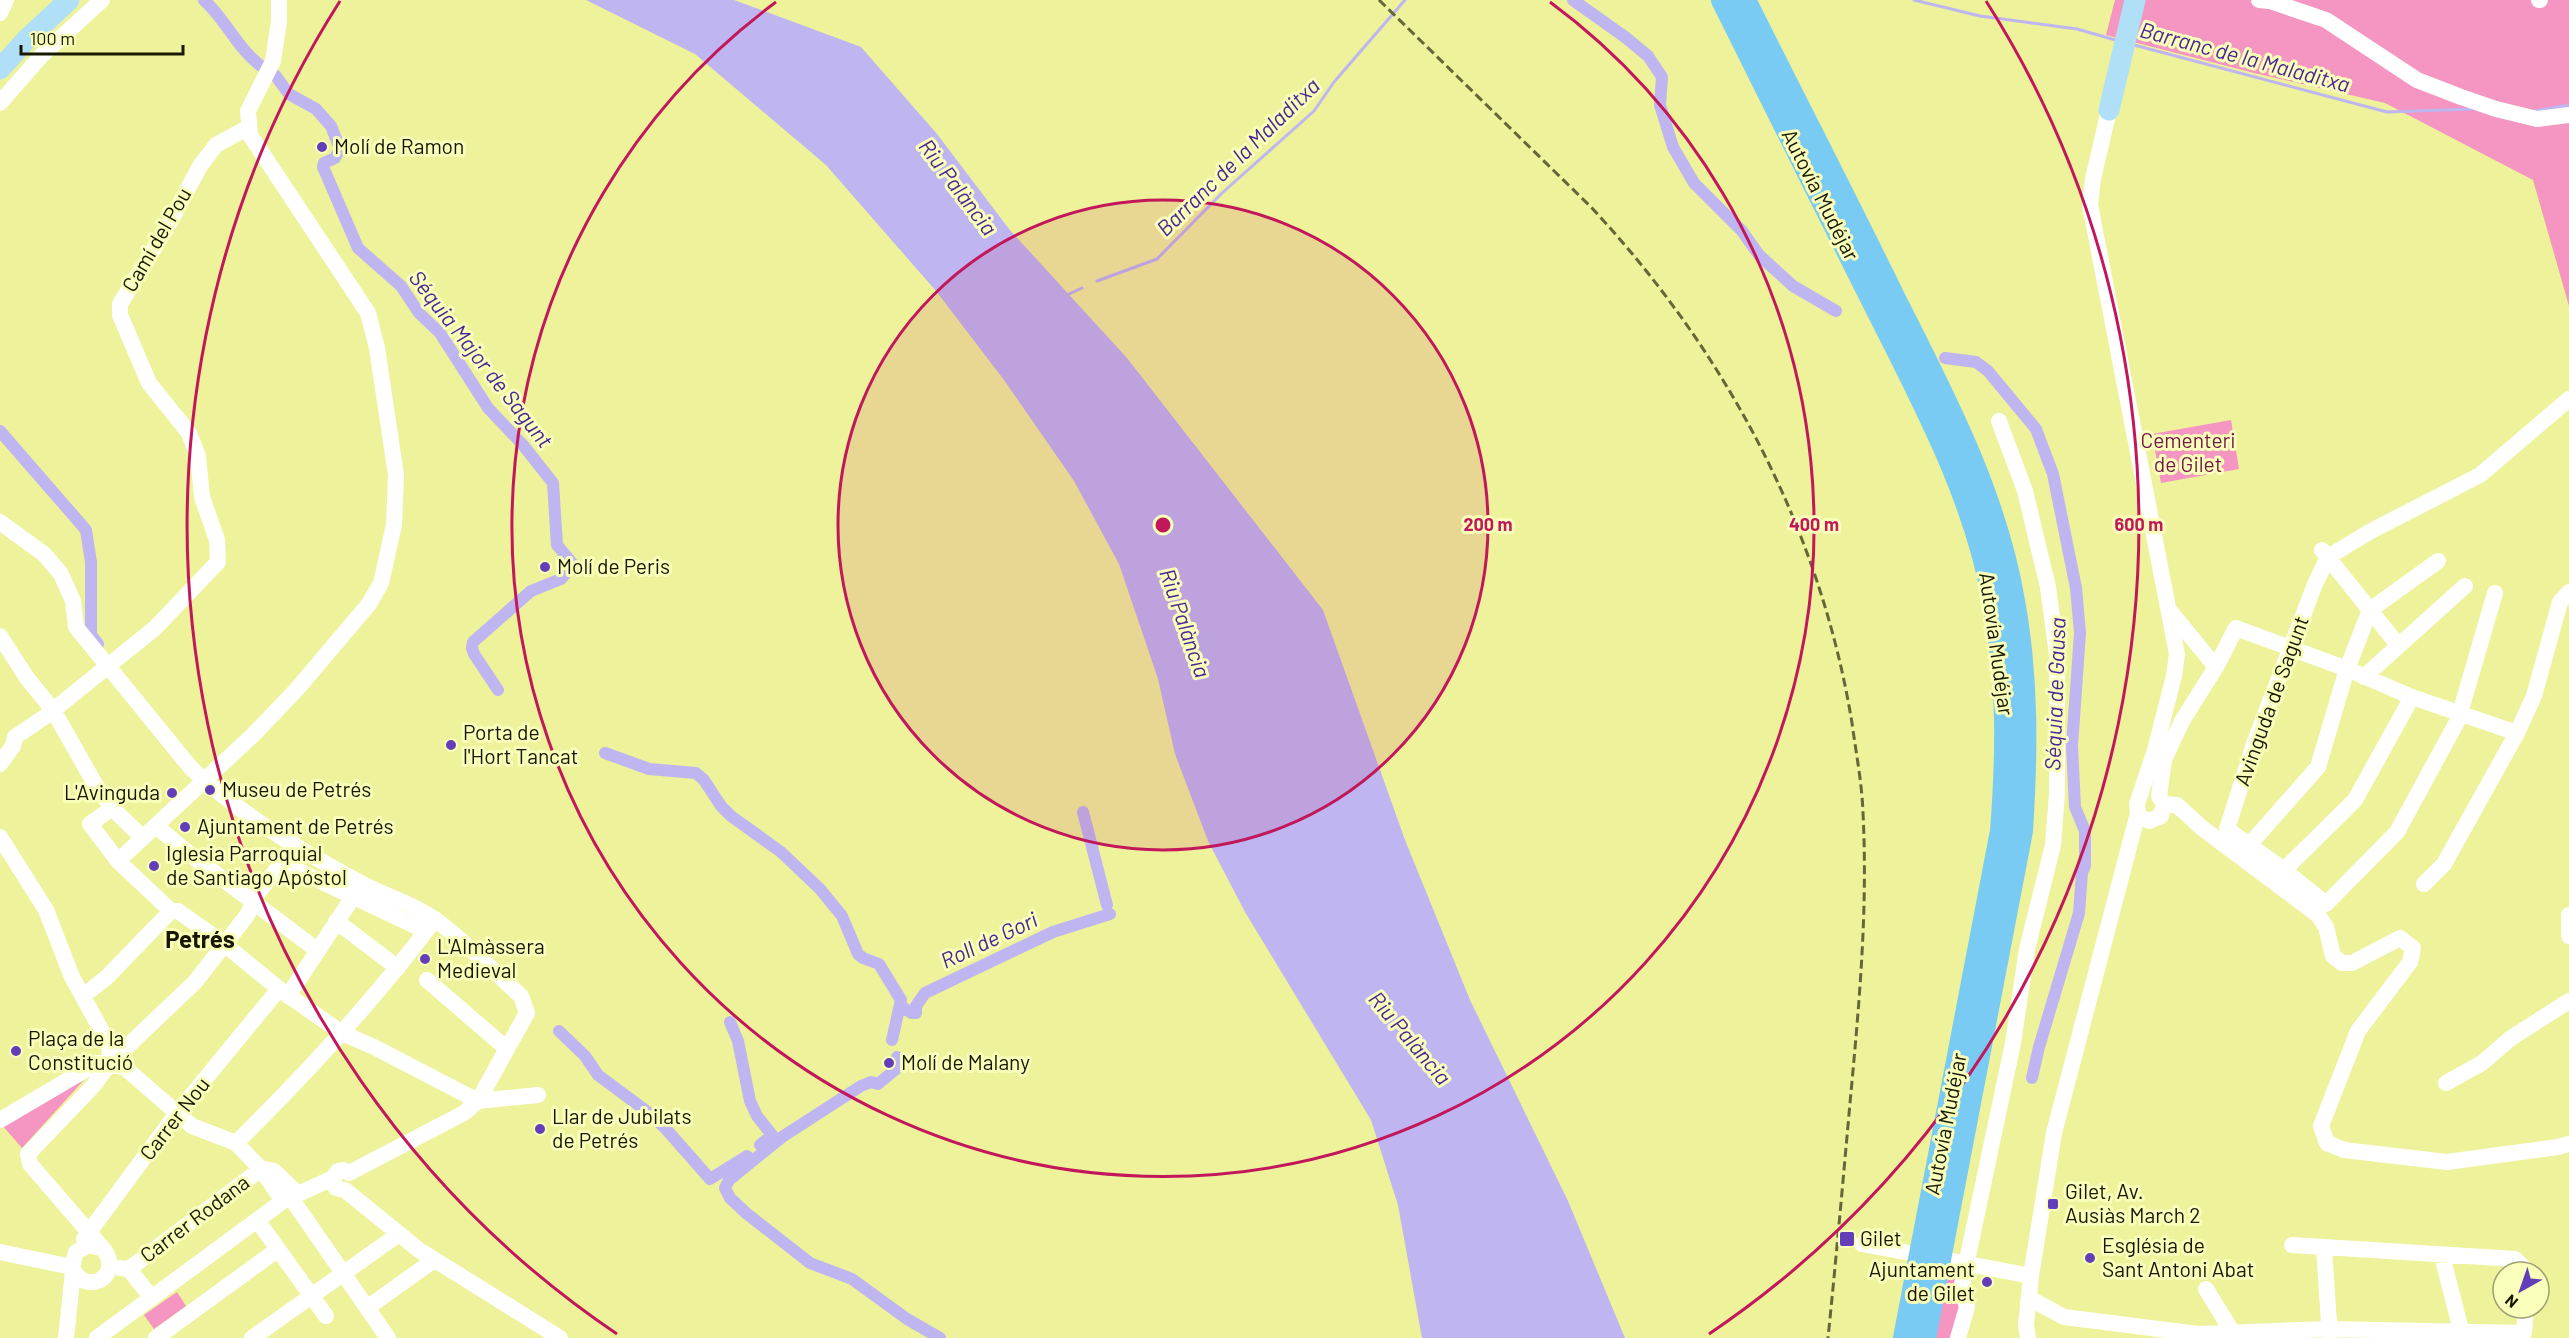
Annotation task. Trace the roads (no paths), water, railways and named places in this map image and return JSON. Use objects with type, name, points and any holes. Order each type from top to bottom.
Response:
[{"type":"highway","name":"Autovía Mudéjar","points":[[1723,0],[1925,404],[1957,475],[1979,537],[1996,615],[2005,680],[2007,753],[2002,831],[1905,1338]]},
{"type":"highway","name":"Autovía Mudéjar","points":[[1744,0],[1937,384],[1974,465],[1998,536],[2011,589],[2024,673],[2026,752],[2021,831],[1924,1338]]},
{"type":"main road","points":[[0,69],[26,40],[69,0]]},
{"type":"main road","points":[[2109,110],[2135,0]]},
{"type":"street","points":[[0,13],[6,0]]},
{"type":"street","points":[[0,103],[42,55],[102,0]]},
{"type":"street","points":[[118,861],[205,781],[297,689],[369,604],[381,583],[394,525],[396,475],[377,348],[368,313],[250,135],[248,111],[273,61],[279,21],[279,0]]},
{"type":"street","points":[[2259,0],[2270,1],[2326,20],[2417,80],[2496,109],[2537,119],[2569,115]]},
{"type":"street","points":[[2109,110],[2093,179],[2090,205],[2177,654],[2175,676],[2155,750],[2153,806]]},
{"type":"street","name":"Camí del Pou","points":[[106,667],[155,628],[218,562],[218,540],[202,497],[198,456],[189,433],[149,383],[120,315],[120,304],[170,224],[200,166],[216,145],[249,127]]},
{"type":"street","points":[[2398,645],[2325,553],[2480,475],[2569,399]]},
{"type":"street","points":[[1959,1338],[1967,1307],[1961,1289],[2013,1043],[2027,949],[2053,845],[2057,794],[2057,655],[2048,587],[2025,491],[1999,421]]},
{"type":"street","points":[[0,522],[44,554],[61,574],[73,601],[76,627],[106,667],[191,768],[205,781],[244,813],[430,925],[521,996],[527,1013],[478,1101],[464,1113],[350,1173],[340,1170],[339,1184]]},
{"type":"street","name":"Avinguda de Sagunt","points":[[2227,847],[2227,829],[2255,741],[2325,553]]},
{"type":"street","points":[[2250,844],[2318,767],[2347,669],[2370,610],[2438,561]]},
{"type":"street","points":[[2364,677],[2465,586]]},
{"type":"street","points":[[2424,884],[2444,864],[2517,733],[2534,696],[2560,602],[2569,592]]},
{"type":"street","points":[[2227,829],[2250,844],[2326,904],[2397,832],[2460,714],[2495,593]]},
{"type":"street","points":[[2168,609],[2216,667]]},
{"type":"street","points":[[2028,1338],[2026,1325],[2031,1276],[2054,1133],[2124,862],[2153,806],[2164,760],[2182,722],[2216,667],[2236,628],[2347,669],[2412,697],[2517,733]]},
{"type":"street","points":[[0,636],[27,678],[53,710],[95,784],[112,808],[143,838]]},
{"type":"street","points":[[0,764],[13,746],[15,737],[106,667]]},
{"type":"street","points":[[2284,870],[2355,800],[2412,697]]},
{"type":"street","points":[[2153,806],[2202,828],[2318,915],[2326,927],[2333,956],[2342,963],[2352,963],[2400,938],[2413,948],[2410,962],[2358,1031],[2321,1126],[2327,1143],[2344,1150],[2447,1162],[2569,1144]]},
{"type":"street","points":[[112,808],[90,824],[118,861],[171,911],[178,911],[225,945],[283,993],[342,1033],[478,1101],[538,1095]]},
{"type":"street","points":[[156,826],[317,950]]},
{"type":"street","points":[[0,837],[46,910],[72,977],[109,1044],[110,1064]]},
{"type":"street","points":[[68,1308],[92,1283],[103,1278],[110,1267],[109,1256],[30,1164],[28,1154],[110,1064],[195,982],[245,918],[253,905],[252,900],[282,863],[293,843]]},
{"type":"street","points":[[282,863],[353,897],[430,925]]},
{"type":"street","name":"Carrer Nou","points":[[74,1263],[89,1232],[177,1113],[283,993],[317,950],[353,897]]},
{"type":"street","points":[[83,996],[107,977],[171,911]]},
{"type":"street","points":[[2569,915],[2569,936]]},
{"type":"street","points":[[336,921],[398,968]]},
{"type":"street","points":[[236,1143],[318,1061],[398,968],[430,925]]},
{"type":"street","points":[[426,980],[507,1049]]},
{"type":"street","points":[[2446,1083],[2482,1064],[2511,1038],[2569,1001]]},
{"type":"street","points":[[0,1120],[97,1063],[124,1066],[192,1126],[236,1143],[291,1198],[388,1338]]},
{"type":"street","points":[[72,1077],[82,1086],[84,1094]]},
{"type":"street","name":"Carrer Rodana","points":[[129,1269],[261,1169]]},
{"type":"street","points":[[97,1338],[291,1198],[339,1184]]},
{"type":"street","points":[[339,1184],[434,1260],[560,1338]]},
{"type":"street","points":[[257,1221],[326,1316]]},
{"type":"street","points":[[252,1338],[399,1234]]},
{"type":"street","points":[[1862,1244],[1905,1252]]},
{"type":"street","points":[[66,1338],[74,1263],[89,1245],[101,1248]]},
{"type":"street","points":[[2292,1245],[2516,1260]]},
{"type":"street","points":[[2324,1248],[2329,1334]]},
{"type":"street","points":[[156,1338],[277,1250]]},
{"type":"street","points":[[0,1252],[74,1263]]},
{"type":"street","points":[[2442,1256],[2463,1336]]},
{"type":"street","points":[[367,1308],[434,1260]]},
{"type":"street","points":[[1948,1260],[2031,1276]]},
{"type":"street","points":[[74,1263],[83,1281],[92,1283]]},
{"type":"street","points":[[110,1267],[129,1269],[151,1297]]},
{"type":"street","points":[[2206,1289],[2233,1333]]},
{"type":"street","points":[[2029,1298],[2064,1317],[2198,1336],[2233,1333],[2463,1336],[2524,1333],[2525,1320]]},
{"type":"water","name":"Riu Palància","points":[[586,0],[734,0],[861,47],[937,134],[1009,229],[1127,358],[1323,610],[1405,840],[1470,1000],[1568,1201],[1625,1338],[1422,1338],[1398,1205],[1371,1120],[1245,912],[1208,841],[1175,754],[1158,679],[1119,564],[1074,481],[1004,380],[936,291],[826,165],[695,54]]},
{"type":"waterway","name":"Séquia Major de Sagunt","points":[[204,0],[245,51],[261,66]]},
{"type":"waterway","name":"Barranc de la Maladitxa","points":[[1097,281],[1157,259],[1222,193],[1314,111],[1334,82],[1405,0]]},
{"type":"waterway","name":"Séquia de Gausa","points":[[1573,0],[1648,56],[1662,77],[1660,105],[1673,147],[1694,183],[1742,231],[1759,255],[1793,286],[1836,311]]},
{"type":"waterway","name":"Barranc de la Maladitxa","points":[[1914,0],[1980,16],[2077,29],[2119,41]]},
{"type":"waterway","name":"Barranc de la Maladitxa","points":[[2134,45],[2387,112],[2472,109]]},
{"type":"waterway","name":"Séquia Major de Sagunt","points":[[275,75],[289,94],[316,109],[331,126],[340,149],[335,158],[324,163],[323,167],[358,248],[401,286],[419,313],[440,333],[488,408],[523,445],[553,483],[557,545],[573,564],[561,579],[531,591],[473,642],[474,654],[498,690]]},
{"type":"waterway","name":"Barranc de la Maladitxa","points":[[2535,111],[2569,105]]},
{"type":"waterway","name":"Barranc de la Maladitxa","points":[[1067,295],[1082,288]]},
{"type":"waterway","name":"Séquia de Gausa","points":[[1945,358],[1976,362],[1988,371],[2036,429],[2053,474],[2076,588],[2080,633],[2072,746],[2075,807],[2085,831],[2085,866],[2082,872],[2079,913],[2032,1078]]},
{"type":"waterway","points":[[0,431],[86,530],[91,562],[91,635],[98,644]]},
{"type":"waterway","name":"Séquia Major de Sagunt","points":[[605,753],[649,769],[696,773],[731,816],[781,852],[820,889],[842,916],[858,954],[879,964],[901,1000],[892,1040]]},
{"type":"waterway","name":"Roll de Gori","points":[[1083,812],[1107,905]]},
{"type":"waterway","name":"Roll de Gori","points":[[900,1005],[911,1013],[916,1013],[916,1006],[925,993],[1053,932],[1110,914]]},
{"type":"waterway","points":[[730,1022],[738,1041],[750,1101],[757,1116],[772,1135],[760,1145]]},
{"type":"waterway","points":[[559,1031],[585,1056],[598,1075],[649,1113],[666,1129],[710,1179],[747,1156]]},
{"type":"waterway","name":"Séquia Major de Sagunt","points":[[897,1057],[896,1069],[878,1084],[871,1082],[861,1086],[782,1137],[729,1180],[725,1188],[730,1198],[746,1213],[810,1263],[852,1279],[907,1319],[940,1338]]},
{"type":"railway","points":[[1379,0],[1591,207],[1640,263],[1684,321],[1724,383],[1760,446],[1791,512],[1817,580],[1837,651],[1852,723],[1861,790],[1864,850],[1859,994],[1828,1338]]},
{"type":"place","name":"Molí de Ramon","points":[[322,147]]},
{"type":"place","name":"Molí de Peris","points":[[545,567]]},
{"type":"place","name":"Porta de l'Hort Tancat","points":[[451,745]]},
{"type":"place","name":"Museu de Petrés","points":[[210,790]]},
{"type":"place","name":"L'Avinguda","points":[[172,793]]},
{"type":"place","name":"Ajuntament de Petrés","points":[[185,827]]},
{"type":"place","name":"Iglesia Parroquial de Santiago Apóstol","points":[[154,866]]},
{"type":"place","name":"L'Almàssera Medieval","points":[[425,959]]},
{"type":"place","name":"Plaça de la Constitució","points":[[16,1051]]},
{"type":"place","name":"Molí de Malany","points":[[889,1063]]},
{"type":"place","name":"Llar de Jubilats de Petrés","points":[[540,1129]]},
{"type":"place","name":"Gilet, Av. Ausiàs March 2","points":[[2053,1204]]},
{"type":"place","name":"Gilet","points":[[1847,1239]]},
{"type":"place","name":"Església de Sant Antoni Abat","points":[[2090,1258]]},
{"type":"place","name":"Ajuntament de Gilet","points":[[1987,1282]]},
{"type":"district","name":"Petrés","points":[[200,940]]},
{"type":"park label","name":"Cementeri de Gilet","points":[[2188,453]]}]
